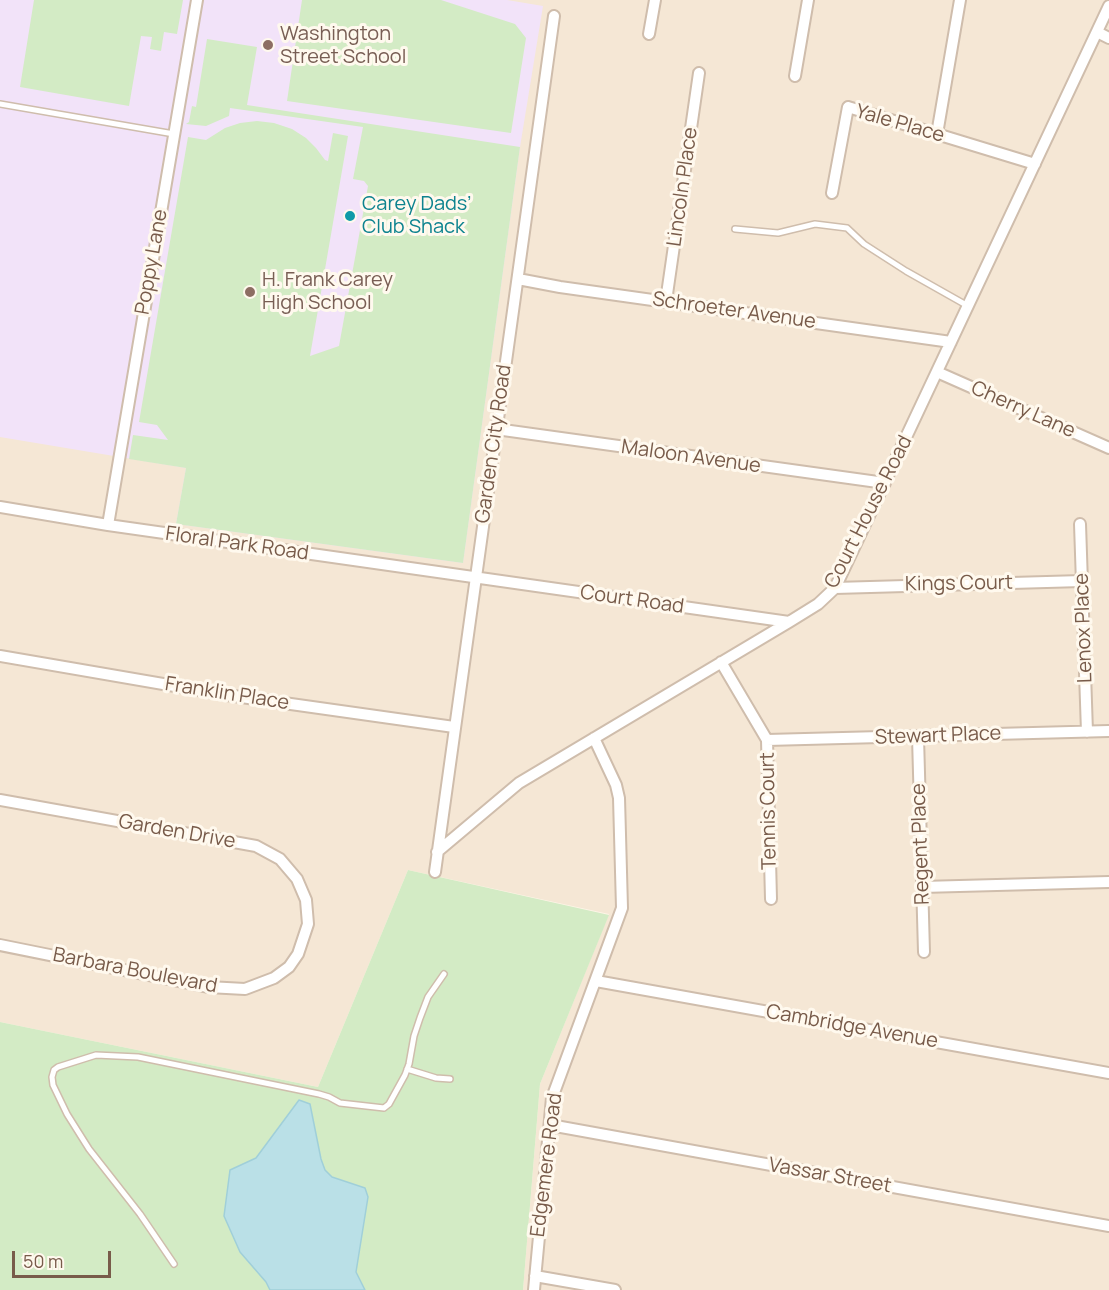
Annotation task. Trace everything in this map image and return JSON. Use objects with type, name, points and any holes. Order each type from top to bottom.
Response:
[{"type":"street","name":"Poppy Lane","points":[[108,525],[197,0]]},
{"type":"street","points":[[649,34],[655,0]]},
{"type":"street","points":[[795,76],[808,0]]},
{"type":"street","points":[[937,134],[960,0]]},
{"type":"street","name":"Court House Road","points":[[437,852],[519,783],[789,622],[818,604],[835,588],[1109,6]]},
{"type":"street","name":"Garden City Road","points":[[435,872],[554,16]]},
{"type":"street","points":[[1097,32],[1109,38]]},
{"type":"street","name":"Lincoln Place","points":[[666,301],[699,73]]},
{"type":"street","name":"Yale Place","points":[[832,193],[848,107],[1035,164]]},
{"type":"street","name":"Schroeter Avenue","points":[[518,279],[951,342]]},
{"type":"street","name":"Cherry Lane","points":[[937,372],[1109,448]]},
{"type":"street","name":"Maloon Avenue","points":[[496,429],[885,483]]},
{"type":"street","name":"Floral Park Road","points":[[0,507],[108,525],[475,578]]},
{"type":"street","name":"Lenox Place","points":[[1080,524],[1087,732]]},
{"type":"street","name":"Court Road","points":[[475,578],[789,622]]},
{"type":"street","name":"Kings Court","points":[[835,588],[1082,581]]},
{"type":"street","name":"Franklin Place","points":[[0,656],[227,695],[454,727]]},
{"type":"street","name":"Tennis Court","points":[[721,662],[767,740],[771,899]]},
{"type":"street","name":"Stewart Place","points":[[767,740],[1109,731]]},
{"type":"street","name":"Regent Place","points":[[918,736],[924,952]]},
{"type":"street","name":"Edgemere Road","points":[[534,1290],[552,1098],[622,908],[619,798],[616,785],[594,738]]},
{"type":"street","name":"Garden Drive","points":[[0,800],[256,846],[280,860],[297,879],[306,900],[308,924]]},
{"type":"street","points":[[922,887],[1109,882]]},
{"type":"street","name":"Barbara Boulevard","points":[[0,945],[233,990],[263,984],[288,967],[301,948],[308,924]]},
{"type":"street","name":"Cambridge Avenue","points":[[596,981],[1109,1073]]},
{"type":"street","name":"Vassar Street","points":[[550,1125],[1109,1226]]},
{"type":"street","points":[[535,1276],[615,1290]]},
{"type":"lane","points":[[0,104],[174,134]]},
{"type":"lane","points":[[735,229],[778,233],[815,224],[847,228],[864,244],[906,272],[968,306]]},
{"type":"lane","points":[[174,1264],[140,1214],[89,1149],[67,1114],[53,1084],[52,1077],[58,1067],[96,1055],[138,1057],[319,1094],[340,1103],[384,1108],[389,1104],[407,1069],[420,1018],[428,997],[444,974]]},
{"type":"lane","points":[[407,1069],[436,1078],[450,1079]]},
{"type":"shaded area","points":[[0,0],[1109,0],[1109,1290],[523,1290],[540,1084],[609,914],[408,870],[318,1087],[0,1022]]},
{"type":"shaded area","name":"H. Frank Carey High School","points":[[0,0],[507,0],[543,6],[520,147],[463,563],[176,524],[186,468],[0,437]]},
{"type":"green space","points":[[34,0],[183,0],[177,34],[164,32],[161,51],[150,49],[152,37],[141,36],[129,106],[20,87]]},
{"type":"green space","points":[[302,0],[441,0],[515,24],[526,38],[511,133],[287,101]]},
{"type":"green space","name":"H. Frank Carey High School","points":[[207,39],[257,47],[247,105],[520,147],[463,563],[176,524],[186,468],[129,459],[133,435],[168,440],[157,425],[139,422],[188,137],[206,140],[225,128],[240,123],[257,121],[274,123],[292,129],[306,138],[328,161],[333,133],[348,136],[310,356],[339,346],[368,186],[364,181],[353,179],[363,127],[230,108],[229,116],[206,126],[186,124],[189,122],[192,106],[196,107]]},
{"type":"green space","points":[[408,870],[609,915],[540,1084],[523,1290],[0,1290],[0,1022],[318,1087]]},
{"type":"water","points":[[299,1100],[310,1104],[325,1170],[332,1177],[365,1188],[368,1197],[356,1272],[365,1290],[270,1290],[266,1282],[240,1252],[224,1216],[230,1170],[256,1158]]},
{"type":"place","name":"Washington Street School","points":[[268,45]]},
{"type":"place","name":"Carey Dads’ Club Shack","points":[[350,216]]},
{"type":"place","name":"H. Frank Carey High School","points":[[250,292]]}]
